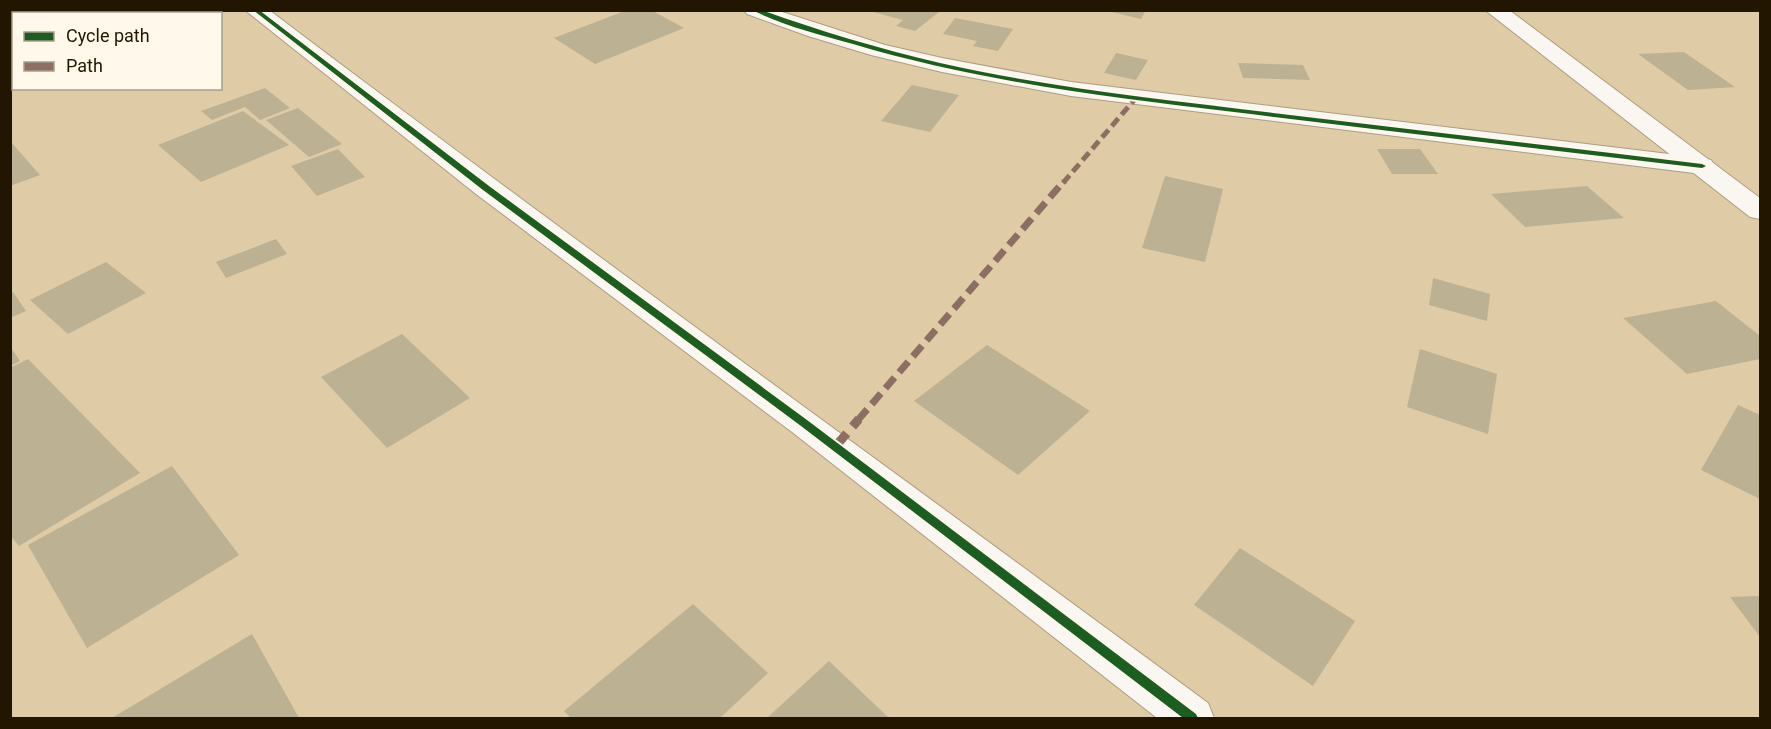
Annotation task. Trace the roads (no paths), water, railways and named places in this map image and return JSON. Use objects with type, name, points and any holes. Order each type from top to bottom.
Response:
[{"type":"street","points":[[255,10],[486,188],[804,423],[1192,718]]},
{"type":"street","points":[[754,10],[859,45],[1023,82],[1136,99],[1702,166]]},
{"type":"street","points":[[1494,10],[1761,212]]}]
